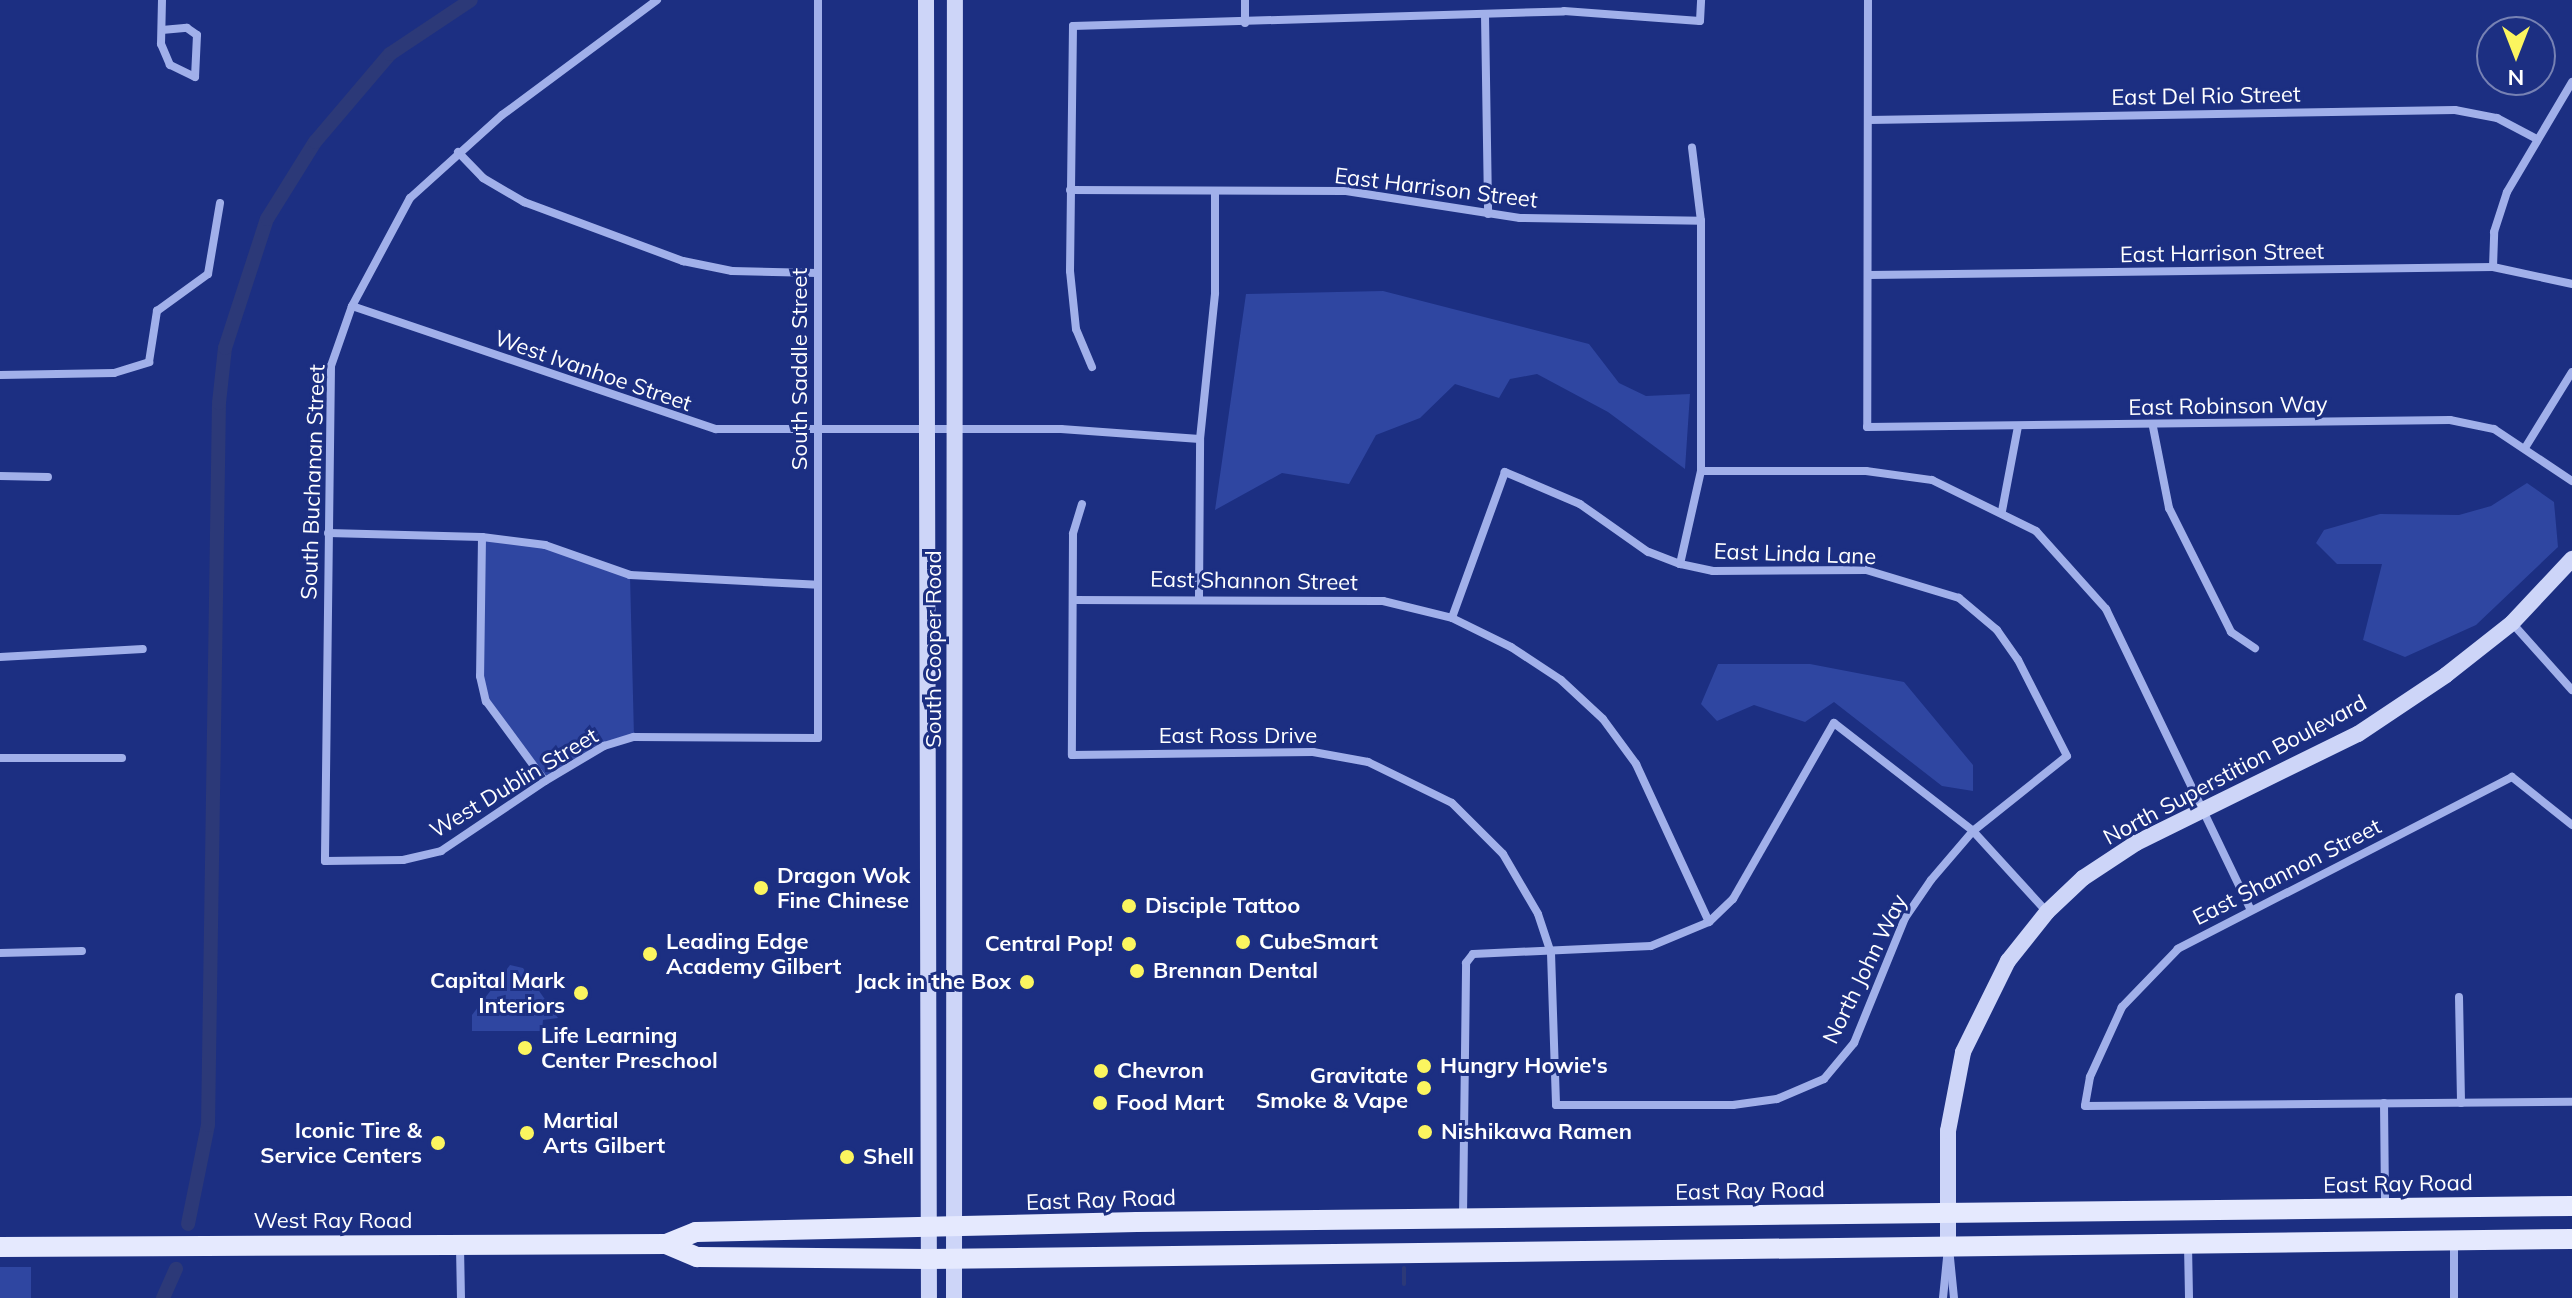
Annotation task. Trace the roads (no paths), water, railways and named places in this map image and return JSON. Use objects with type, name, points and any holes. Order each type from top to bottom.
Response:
[{"type":"main road","name":"South Cooper Road","points":[[926,0],[929,1298]]},
{"type":"main road","name":"South Cooper Road","points":[[954,1298],[955,0]]},
{"type":"main road","name":"North Superstition Boulevard","points":[[1948,1247],[1948,1131],[1963,1052],[2008,961],[2047,912],[2110,861],[2205,809],[2358,734],[2512,623],[2572,559]]},
{"type":"main road","points":[[926,863],[955,863]]},
{"type":"main road","name":"East Ray Road","points":[[928,1229],[1318,1220],[2572,1206]]},
{"type":"main road","points":[[1317,1256],[1318,1220]]},
{"type":"main road","name":"West Ray Road","points":[[0,1247],[666,1244],[696,1232],[928,1229]]},
{"type":"main road","points":[[954,1259],[2572,1239]]},
{"type":"main road","name":"West Ray Road","points":[[666,1244],[697,1257],[954,1259]]},
{"type":"street","points":[[162,0],[162,30],[170,65],[195,77],[197,35],[187,28],[162,30]]},
{"type":"street","name":"South Buchanan Street","points":[[325,861],[331,366],[352,306],[410,198],[458,152],[657,0]]},
{"type":"street","name":"South Saddle Street","points":[[818,0],[818,738]]},
{"type":"street","points":[[1245,0],[1245,23]]},
{"type":"street","points":[[1092,367],[1076,329],[1070,190],[1073,26],[1564,11],[1700,21],[1701,0]]},
{"type":"street","points":[[1868,0],[1869,275]]},
{"type":"street","points":[[1485,15],[1488,214]]},
{"type":"street","points":[[2493,267],[2494,232],[2507,192],[2572,82]]},
{"type":"street","name":"East Del Rio Street","points":[[1869,120],[2455,110],[2497,118],[2537,139]]},
{"type":"street","points":[[1680,564],[1701,471],[1701,221],[1692,148]]},
{"type":"street","points":[[458,152],[483,178],[524,202],[683,261],[732,271],[817,273]]},
{"type":"street","name":"East Harrison Street","points":[[1070,190],[1346,191],[1488,214],[1701,221]]},
{"type":"street","points":[[1199,597],[1200,439],[1215,293],[1215,191]]},
{"type":"street","points":[[0,375],[114,373],[149,362],[157,311],[208,274],[220,203]]},
{"type":"street","name":"East Harrison Street","points":[[1869,275],[2493,267],[2572,284]]},
{"type":"street","name":"East Robinson Way","points":[[1869,275],[1867,427],[2153,427],[2450,420],[2494,429],[2572,481]]},
{"type":"street","name":"West Ivanhoe Street","points":[[352,306],[675,420],[716,429],[957,429],[1200,439]]},
{"type":"street","points":[[2525,448],[2572,372]]},
{"type":"street","points":[[2002,511],[2018,426]]},
{"type":"street","points":[[2153,427],[2169,508],[2231,632],[2255,648]]},
{"type":"street","points":[[1701,471],[1866,471],[1932,480],[2002,511],[2045,539],[2106,609],[2251,910]]},
{"type":"street","name":"East Linda Lane","points":[[1452,618],[1505,472],[1580,504],[1648,552],[1680,564],[1713,571],[1866,570],[1959,598],[1997,630],[2018,660],[2067,756]]},
{"type":"street","points":[[0,476],[48,477]]},
{"type":"street","points":[[1073,600],[1073,534],[1082,504]]},
{"type":"street","points":[[328,533],[482,537],[545,545],[630,575],[818,585]]},
{"type":"street","points":[[482,537],[480,676],[486,701],[545,781]]},
{"type":"street","name":"East Shannon Street","points":[[1073,600],[1199,597],[1383,601],[1452,618],[1561,680],[1603,719],[1659,804],[1709,922]]},
{"type":"street","name":"East Ross Drive","points":[[1073,600],[1072,755],[1313,752],[1368,762],[1452,803],[1503,854],[1528,893],[1551,953],[1556,1105]]},
{"type":"street","points":[[2512,623],[2572,690]]},
{"type":"street","points":[[0,657],[143,649]]},
{"type":"street","points":[[1463,1218],[1466,963],[1473,954],[1551,953],[1651,946],[1709,922],[1733,899],[1834,723],[1973,831],[2047,912]]},
{"type":"street","name":"West Dublin Street","points":[[325,861],[403,860],[441,851],[545,781],[604,746],[634,737],[818,738]]},
{"type":"street","name":"North John Way","points":[[1556,1105],[1733,1105],[1777,1099],[1824,1079],[1854,1043],[1905,918],[1973,831],[2067,756]]},
{"type":"street","points":[[0,758],[122,758]]},
{"type":"street","name":"East Shannon Street","points":[[2384,1103],[2085,1106],[2103,1044],[2140,981],[2178,949],[2512,777],[2572,825]]},
{"type":"street","points":[[0,953],[82,951]]},
{"type":"street","points":[[2459,997],[2461,1103]]},
{"type":"street","points":[[2385,1208],[2384,1103],[2572,1102]]},
{"type":"street","points":[[2454,1240],[2454,1298]]},
{"type":"street","points":[[2188,1244],[2189,1298]]},
{"type":"street","points":[[460,1245],[461,1298]]},
{"type":"street","points":[[1943,1298],[1948,1247]]},
{"type":"street","points":[[1948,1247],[1954,1298]]},
{"type":"waterway","points":[[188,1224],[208,1125],[219,403],[225,348],[267,219],[315,142],[390,54],[471,0]]},
{"type":"waterway","points":[[1404,1268],[1404,1284]]},
{"type":"waterway","points":[[163,1298],[176,1269]]},
{"type":"place","name":"Dragon Wok Fine Chinese","points":[[761,888]]},
{"type":"place","name":"Disciple Tattoo","points":[[1129,906]]},
{"type":"place","name":"CubeSmart","points":[[1243,942]]},
{"type":"place","name":"Central Pop!","points":[[1129,944]]},
{"type":"place","name":"Leading Edge Academy Gilbert","points":[[650,954]]},
{"type":"place","name":"Brennan Dental","points":[[1137,971]]},
{"type":"place","name":"Jack in the Box","points":[[1027,982]]},
{"type":"place","name":"Capital Mark Interiors","points":[[581,993]]},
{"type":"place","name":"Life Learning Center Preschool","points":[[525,1048]]},
{"type":"place","name":"Hungry Howie's","points":[[1424,1066]]},
{"type":"place","name":"Chevron","points":[[1101,1071]]},
{"type":"place","name":"Gravitate Smoke & Vape","points":[[1424,1088]]},
{"type":"place","name":"Food Mart","points":[[1100,1103]]},
{"type":"place","name":"Nishikawa Ramen","points":[[1425,1132]]},
{"type":"place","name":"Martial Arts Gilbert","points":[[527,1133]]},
{"type":"place","name":"Iconic Tire & Service Centers","points":[[438,1143]]},
{"type":"place","name":"Shell","points":[[847,1157]]}]
